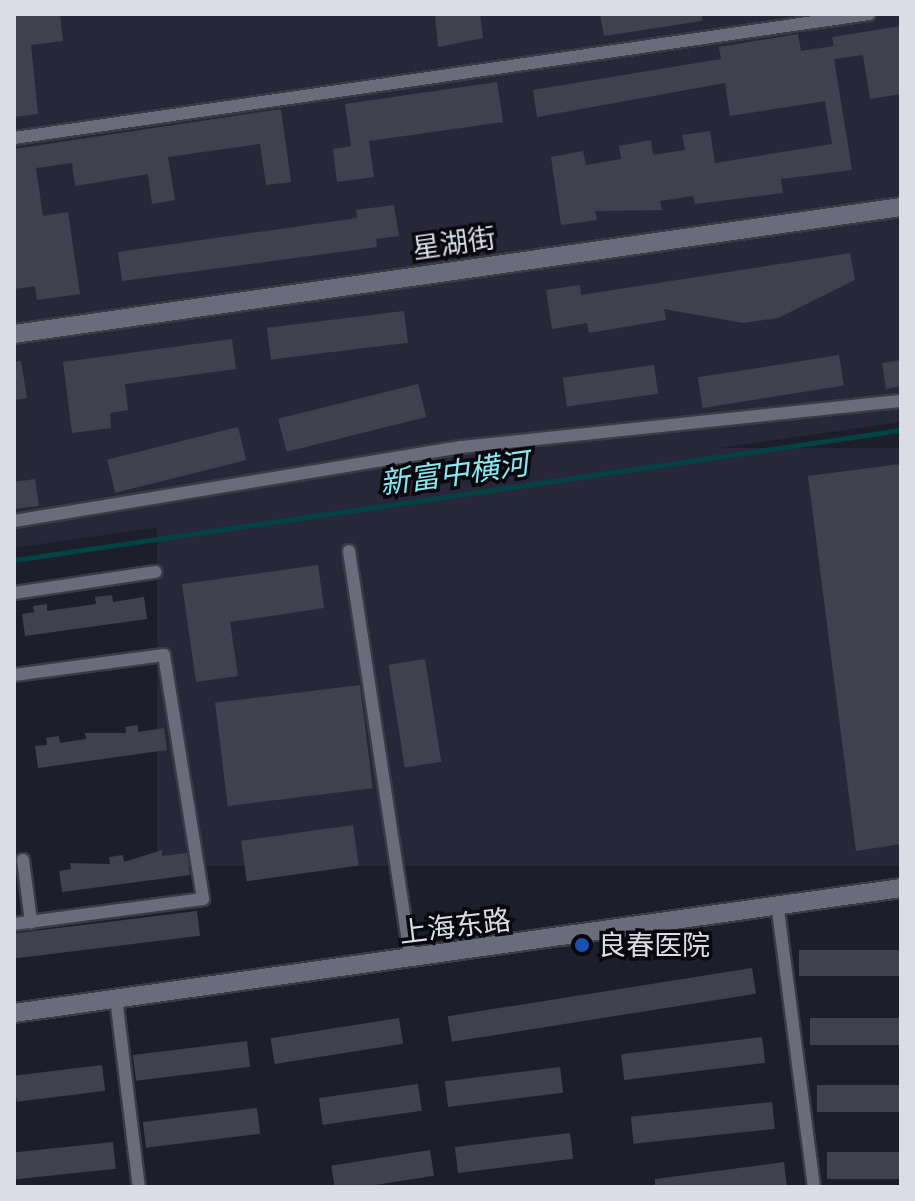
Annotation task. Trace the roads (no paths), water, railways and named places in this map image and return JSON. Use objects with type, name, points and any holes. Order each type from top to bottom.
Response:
[{"type":"street","points":[[14,138],[869,14]]},
{"type":"street","name":"星湖街","points":[[14,334],[901,207]]},
{"type":"street","points":[[14,521],[461,447],[901,401]]},
{"type":"street","points":[[349,551],[411,959]]},
{"type":"street","points":[[14,593],[155,572]]},
{"type":"street","points":[[14,675],[164,655],[203,899],[14,924]]},
{"type":"street","points":[[23,860],[31,922]]},
{"type":"street","name":"上海东路","points":[[14,1013],[778,910],[901,888]]},
{"type":"street","points":[[778,910],[814,1187]]},
{"type":"street","points":[[116,998],[139,1187]]},
{"type":"waterway","name":"新富中横河","points":[[14,560],[901,430]]},
{"type":"place","name":"良春医院","points":[[582,945]]}]
